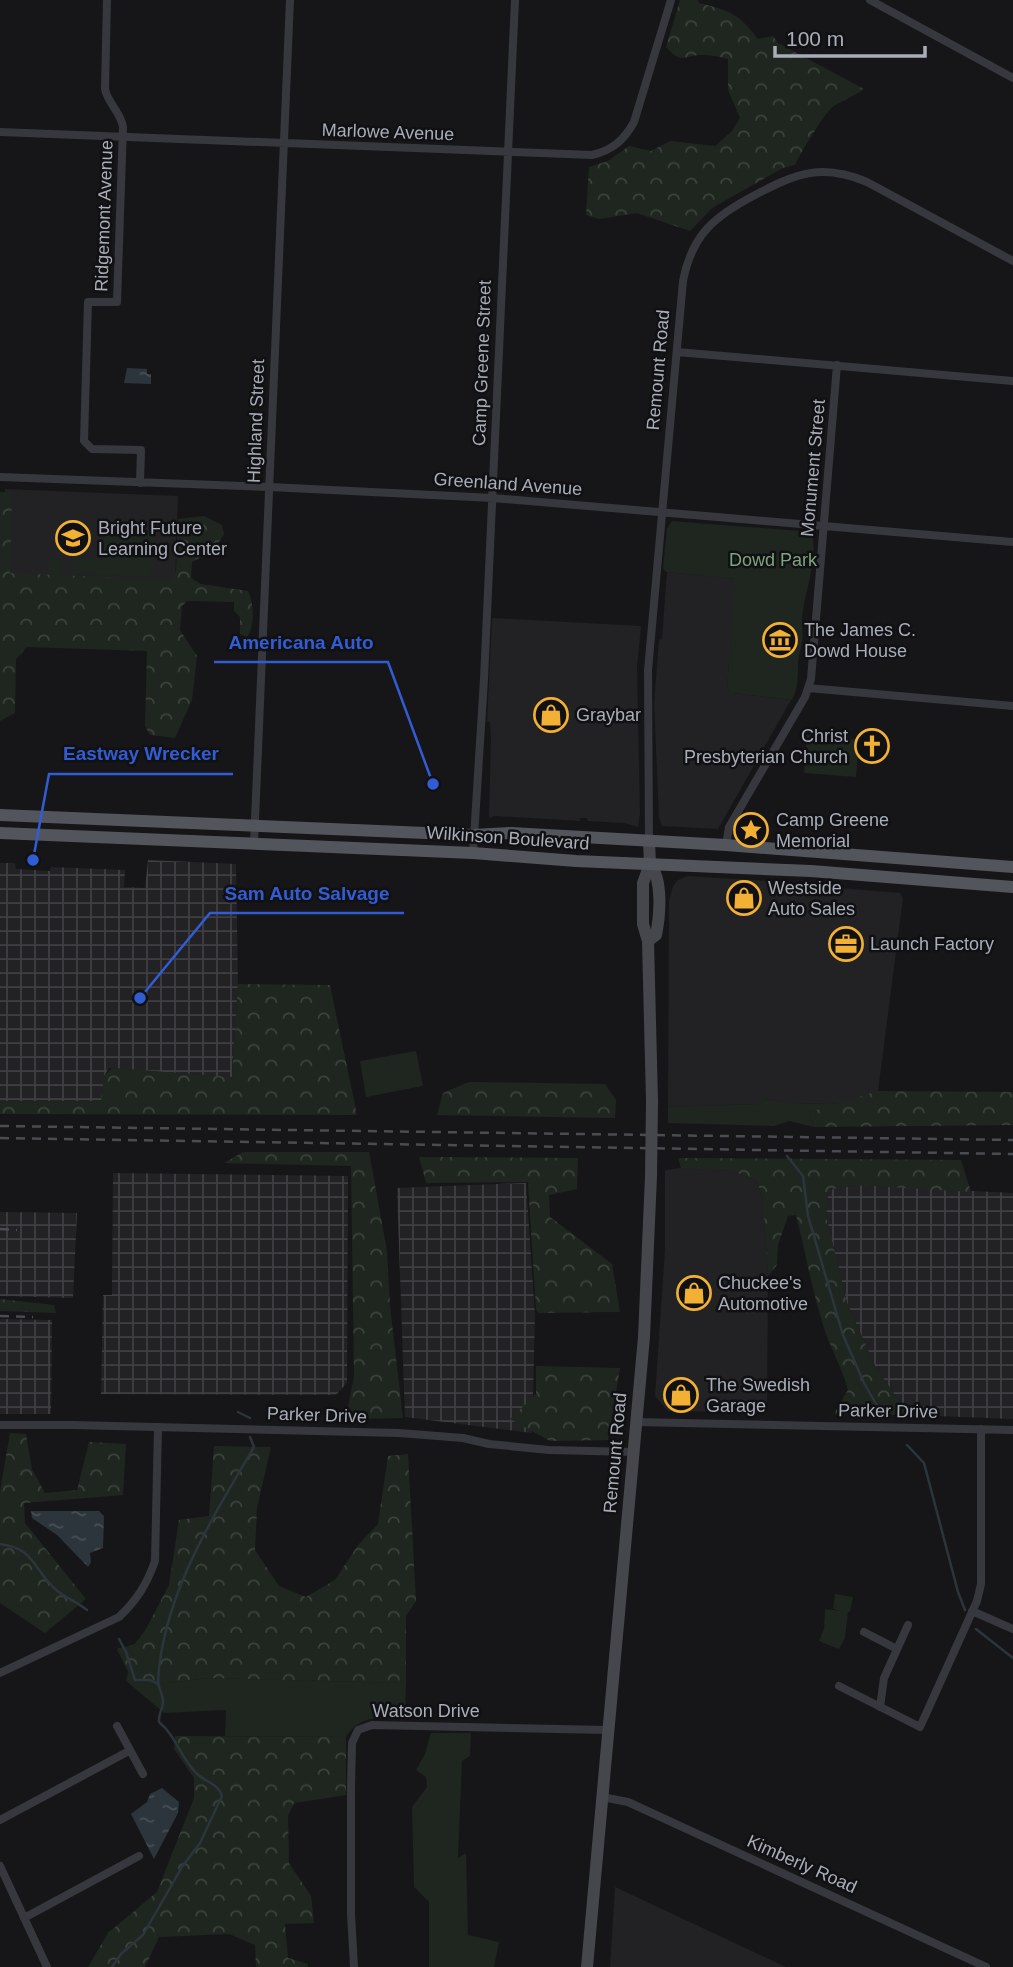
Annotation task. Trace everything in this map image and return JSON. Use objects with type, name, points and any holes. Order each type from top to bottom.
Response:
[{"type":"main road","name":"Wilkinson Boulevard","points":[[4,816],[473,835],[511,833],[726,845],[1013,867]]},
{"type":"main road","name":"Wilkinson Boulevard","points":[[0,833],[473,853],[822,872],[1013,887]]},
{"type":"main road","name":"Remount Road","points":[[587,1967],[644,1337],[653,1101],[648,941],[643,924],[643,883],[644,873],[650,864],[649,841]]},
{"type":"street","name":"Ridgemont Avenue","points":[[107,0],[106,97],[123,122],[117,302],[88,302],[83,441],[92,449],[141,450],[140,482]]},
{"type":"street","name":"Highland Street","points":[[254,843],[289,0]]},
{"type":"street","name":"Camp Greene Street","points":[[473,853],[493,498],[515,0]]},
{"type":"street","name":"Marlowe Avenue","points":[[0,132],[592,155],[615,146],[634,122],[671,0]]},
{"type":"street","points":[[870,0],[1013,78]]},
{"type":"street","name":"Remount Road","points":[[649,841],[648,670],[683,281],[686,265],[696,242],[705,229],[733,206],[794,176],[827,172],[852,176],[1013,261]]},
{"type":"street","points":[[677,352],[1013,381]]},
{"type":"street","name":"Monument Street","points":[[726,845],[729,827],[808,688],[837,365]]},
{"type":"street","name":"Greenland Avenue","points":[[0,477],[493,498],[1013,542]]},
{"type":"street","points":[[808,688],[1013,706]]},
{"type":"street","name":"Parker Drive","points":[[636,1422],[1013,1430]]},
{"type":"street","name":"Parker Drive","points":[[0,1425],[399,1433],[463,1438],[489,1444],[549,1450],[633,1452]]},
{"type":"street","points":[[0,1673],[119,1617],[135,1602],[148,1582],[155,1561],[158,1427]]},
{"type":"street","points":[[839,1686],[920,1727],[979,1593],[982,1576],[981,1429]]},
{"type":"street","points":[[972,1611],[1013,1629]]},
{"type":"street","points":[[880,1707],[884,1678],[908,1625]]},
{"type":"street","points":[[864,1632],[897,1648]]},
{"type":"street","name":"Watson Drive","points":[[354,1967],[351,1914],[351,1788],[352,1743],[358,1730],[372,1725],[608,1730]]},
{"type":"street","points":[[117,1727],[142,1774]]},
{"type":"street","points":[[0,1820],[129,1751]]},
{"type":"street","name":"Kimberly Road","points":[[602,1797],[628,1802],[986,1967]]},
{"type":"street","points":[[24,1918],[139,1856]]},
{"type":"street","points":[[0,1866],[47,1967]]},
{"type":"shaded area","points":[[5,489],[178,496],[175,584],[2,577]]},
{"type":"shaded area","points":[[667,572],[736,579],[727,689],[733,693],[791,700],[718,829],[662,826],[659,817],[654,704]]},
{"type":"shaded area","points":[[492,618],[641,626],[637,668],[638,827],[624,823],[588,821],[587,818],[580,818],[580,821],[494,816],[490,818],[491,739],[490,722],[487,722]]},
{"type":"shaded area","points":[[148,860],[236,864],[238,984],[232,1077],[109,1068],[104,1076],[102,1101],[0,1101],[0,863],[15,863],[16,869],[50,871],[51,867],[125,870],[124,887],[145,888]]},
{"type":"shaded area","points":[[688,876],[900,893],[903,898],[878,1091],[840,1104],[784,1103],[765,1099],[760,1104],[668,1107],[669,901],[673,886],[678,880]]},
{"type":"shaded area","points":[[681,1168],[733,1171],[757,1181],[763,1201],[768,1276],[767,1412],[668,1411],[655,1396],[665,1250],[665,1170]]},
{"type":"shaded area","points":[[113,1173],[348,1176],[347,1383],[336,1395],[101,1394],[103,1295],[112,1295]]},
{"type":"shaded area","points":[[526,1183],[535,1316],[532,1433],[405,1417],[397,1188]]},
{"type":"shaded area","points":[[856,1185],[1013,1193],[1013,1419],[909,1415],[876,1368],[847,1303],[826,1216],[828,1190]]},
{"type":"shaded area","points":[[0,1212],[77,1213],[73,1298],[0,1296]]},
{"type":"shaded area","points":[[0,1319],[52,1320],[51,1414],[0,1414]]},
{"type":"shaded area","points":[[615,1887],[786,1967],[610,1967]]},
{"type":"green space","points":[[680,0],[698,0],[699,3],[726,11],[739,18],[758,39],[773,36],[778,43],[864,89],[831,109],[795,165],[783,168],[712,208],[690,231],[637,213],[599,219],[586,215],[589,167],[608,161],[629,146],[651,151],[670,141],[715,146],[732,131],[740,118],[728,90],[728,59],[704,55],[680,58],[666,47]]},
{"type":"green space","points":[[0,492],[9,492],[12,496],[10,573],[169,580],[174,577],[176,571],[178,519],[204,516],[222,525],[224,534],[214,550],[192,562],[191,578],[201,584],[248,591],[252,608],[250,632],[247,637],[240,634],[240,617],[234,611],[234,602],[187,601],[182,606],[180,630],[197,656],[192,700],[175,738],[150,735],[145,726],[147,651],[27,647],[16,659],[15,713],[0,721]]},
{"type":"green space","name":"Dowd Park","points":[[672,521],[800,531],[812,535],[814,555],[803,610],[797,682],[792,700],[732,693],[727,689],[735,579],[666,572],[663,568],[667,528]]},
{"type":"green space","points":[[104,530],[156,532],[151,577],[71,574],[72,558],[103,559]]},
{"type":"green space","points":[[55,559],[61,561],[61,573],[55,575],[49,573],[47,567],[49,561]]},
{"type":"green space","points":[[807,735],[859,740],[856,777],[804,773]]},
{"type":"green space","points":[[238,984],[330,985],[357,1115],[0,1114],[0,1101],[101,1101],[104,1076],[112,1068],[232,1077]]},
{"type":"green space","points":[[416,1051],[423,1086],[366,1097],[360,1061]]},
{"type":"green space","points":[[469,1082],[605,1084],[616,1100],[615,1118],[437,1115],[443,1093]]},
{"type":"green space","points":[[878,1091],[1013,1092],[1013,1125],[814,1127],[810,1112]]},
{"type":"green space","points":[[765,1099],[784,1103],[840,1104],[810,1112],[814,1127],[789,1121],[774,1126],[668,1123],[668,1107],[760,1104]]},
{"type":"green space","points":[[243,1152],[369,1152],[387,1251],[390,1306],[403,1418],[354,1419],[347,1412],[354,1376],[351,1166],[224,1163]]},
{"type":"green space","points":[[419,1157],[578,1158],[577,1189],[549,1195],[550,1217],[612,1264],[620,1312],[538,1313],[528,1182],[426,1183]]},
{"type":"green space","points":[[678,1158],[961,1160],[971,1192],[856,1185],[828,1190],[826,1216],[847,1303],[876,1368],[909,1415],[834,1414],[848,1390],[823,1325],[796,1215],[788,1216],[778,1245],[777,1265],[768,1276],[763,1201],[757,1181],[733,1171],[681,1168]]},
{"type":"green space","points":[[0,1299],[54,1305],[56,1313],[0,1311]]},
{"type":"green space","points":[[536,1366],[620,1368],[608,1440],[550,1441],[510,1419],[536,1394]]},
{"type":"green space","points":[[10,1433],[26,1434],[32,1469],[45,1493],[77,1490],[89,1442],[126,1444],[123,1495],[24,1503],[25,1523],[86,1599],[45,1633],[0,1603],[0,1491]]},
{"type":"green space","points":[[214,1446],[271,1447],[257,1508],[255,1550],[279,1586],[306,1597],[335,1580],[358,1545],[378,1524],[388,1456],[408,1454],[416,1601],[406,1616],[406,1683],[208,1678],[149,1685],[128,1672],[117,1649],[135,1644],[169,1585],[179,1520],[209,1516]]},
{"type":"green space","points":[[835,1594],[853,1597],[845,1638],[839,1649],[819,1641],[824,1629],[825,1609],[842,1611],[833,1609]]},
{"type":"green space","points":[[128,1672],[149,1685],[208,1678],[406,1683],[405,1719],[379,1718],[365,1721],[352,1729],[346,1737],[225,1736],[226,1710],[164,1713],[126,1681]]},
{"type":"green space","points":[[431,1733],[471,1733],[470,1756],[462,1761],[458,1858],[466,1853],[468,1935],[499,1942],[494,1967],[429,1967],[429,1902],[414,1887],[412,1807],[427,1787],[426,1777],[416,1770],[425,1754]]},
{"type":"green space","points":[[175,1736],[346,1737],[346,1795],[294,1803],[288,1816],[289,1863],[311,1896],[314,1923],[285,1924],[288,1958],[308,1964],[308,1967],[256,1967],[255,1945],[229,1934],[159,1937],[145,1967],[88,1967],[108,1933],[157,1892],[194,1798],[194,1778],[174,1749]]},
{"type":"water","points":[[127,368],[147,369],[147,374],[151,374],[151,384],[124,383]]},
{"type":"water","points":[[31,1511],[99,1511],[104,1516],[103,1548],[90,1553],[91,1562],[88,1567],[57,1535],[32,1518]]},
{"type":"water","points":[[162,1788],[179,1802],[178,1813],[154,1859],[131,1814],[147,1802],[150,1794]]},
{"type":"waterway","points":[[787,1156],[803,1176],[808,1216],[843,1335],[864,1383],[879,1409]]},
{"type":"waterway","points":[[238,1412],[250,1418]]},
{"type":"waterway","points":[[112,1967],[121,1954],[143,1935],[182,1867],[200,1843],[222,1796],[218,1788],[191,1767],[159,1722],[163,1702],[158,1681],[162,1649],[179,1588],[206,1530],[254,1447],[250,1437]]},
{"type":"waterway","points":[[907,1445],[924,1463],[965,1610]]},
{"type":"waterway","points":[[0,1544],[26,1554],[54,1588],[87,1610]]},
{"type":"waterway","points":[[976,1629],[1013,1658]]},
{"type":"waterway","points":[[119,1639],[135,1680],[150,1680],[158,1684]]},
{"type":"railway","points":[[0,1126],[1013,1140]]},
{"type":"railway","points":[[0,1138],[1013,1154]]},
{"type":"railway","points":[[0,1229],[17,1230]]},
{"type":"railway","points":[[0,1316],[33,1317]]},
{"type":"place","name":"Bright Future Learning Center","points":[[73,538]]},
{"type":"place","name":"The James C. Dowd House","points":[[780,640]]},
{"type":"place","name":"Graybar","points":[[551,715]]},
{"type":"place","name":"Christ Presbyterian Church","points":[[872,746]]},
{"type":"place","name":"Americana Auto","points":[[433,784]]},
{"type":"place","name":"Camp Greene Memorial","points":[[751,830]]},
{"type":"place","name":"Eastway Wrecker","points":[[33,860]]},
{"type":"place","name":"Westside Auto Sales","points":[[744,898]]},
{"type":"place","name":"Launch Factory","points":[[846,944]]},
{"type":"place","name":"Sam Auto Salvage","points":[[140,998]]},
{"type":"place","name":"Chuckee's Automotive","points":[[694,1293]]},
{"type":"place","name":"The Swedish Garage","points":[[681,1395]]}]
